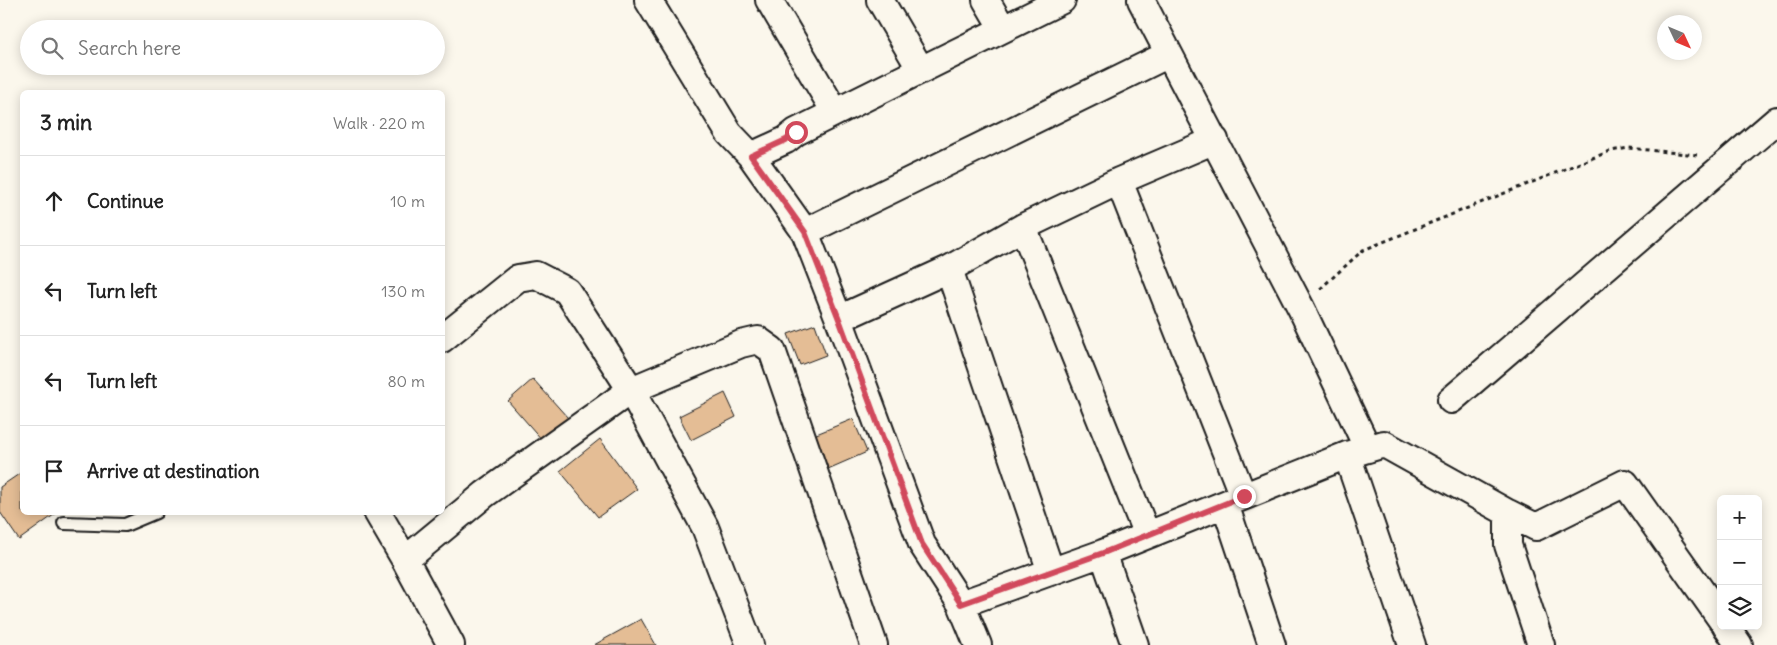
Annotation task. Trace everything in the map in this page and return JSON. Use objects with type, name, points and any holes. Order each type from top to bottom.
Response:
[{"type":"street","points":[[648,0],[729,133],[751,156],[805,232],[922,544],[961,604],[978,645]]},
{"type":"street","points":[[769,0],[835,112]]},
{"type":"street","points":[[880,0],[921,70]]},
{"type":"street","points":[[986,0],[1003,29]]},
{"type":"street","points":[[751,156],[835,112],[1062,0]]},
{"type":"street","points":[[1141,0],[1301,308],[1357,452],[1412,645]]},
{"type":"street","points":[[805,232],[1169,54]]},
{"type":"street","points":[[1451,400],[1777,120]]},
{"type":"street","points":[[839,319],[948,269],[1023,227],[1119,181],[1215,140]]},
{"type":"street","points":[[1119,181],[1234,500],[1272,645]]},
{"type":"street","points":[[1023,227],[1147,535]]},
{"type":"street","points":[[948,269],[1050,572]]},
{"type":"street","points":[[445,337],[518,278],[536,275],[567,291],[631,390],[706,527],[750,645]]},
{"type":"street","points":[[405,560],[485,494],[631,390],[741,344],[758,340],[772,350],[874,645]]},
{"type":"street","points":[[961,604],[1103,553],[1357,452],[1384,444],[1536,527],[1625,483],[1717,613]]},
{"type":"street","points":[[1508,513],[1508,545],[1541,645]]},
{"type":"street","points":[[378,515],[405,560],[451,645]]},
{"type":"street","points":[[1103,553],[1135,645]]},
{"type":"street","points":[[1729,630],[1739,645]]},
{"type":"lane","points":[[64,523],[125,525],[149,515]]},
{"type":"path","points":[[1301,308],[1364,250],[1610,151],[1629,148],[1730,159]]},
{"type":"building","points":[[815,324],[826,355],[800,365],[788,334]]},
{"type":"building","points":[[533,379],[568,418],[543,441],[508,401]]},
{"type":"building","points":[[725,393],[736,417],[691,440],[679,416]]},
{"type":"building","points":[[853,419],[867,452],[828,469],[814,435]]},
{"type":"building","points":[[600,439],[637,489],[598,517],[560,471]]},
{"type":"building","points":[[20,473],[20,515],[54,515],[19,540],[0,512],[0,487]]},
{"type":"building","points":[[641,619],[656,645],[594,645]]},
{"type":"route","points":[[796,132],[786,140],[751,156],[805,232],[922,544],[961,604],[1103,553],[1244,496]]}]
